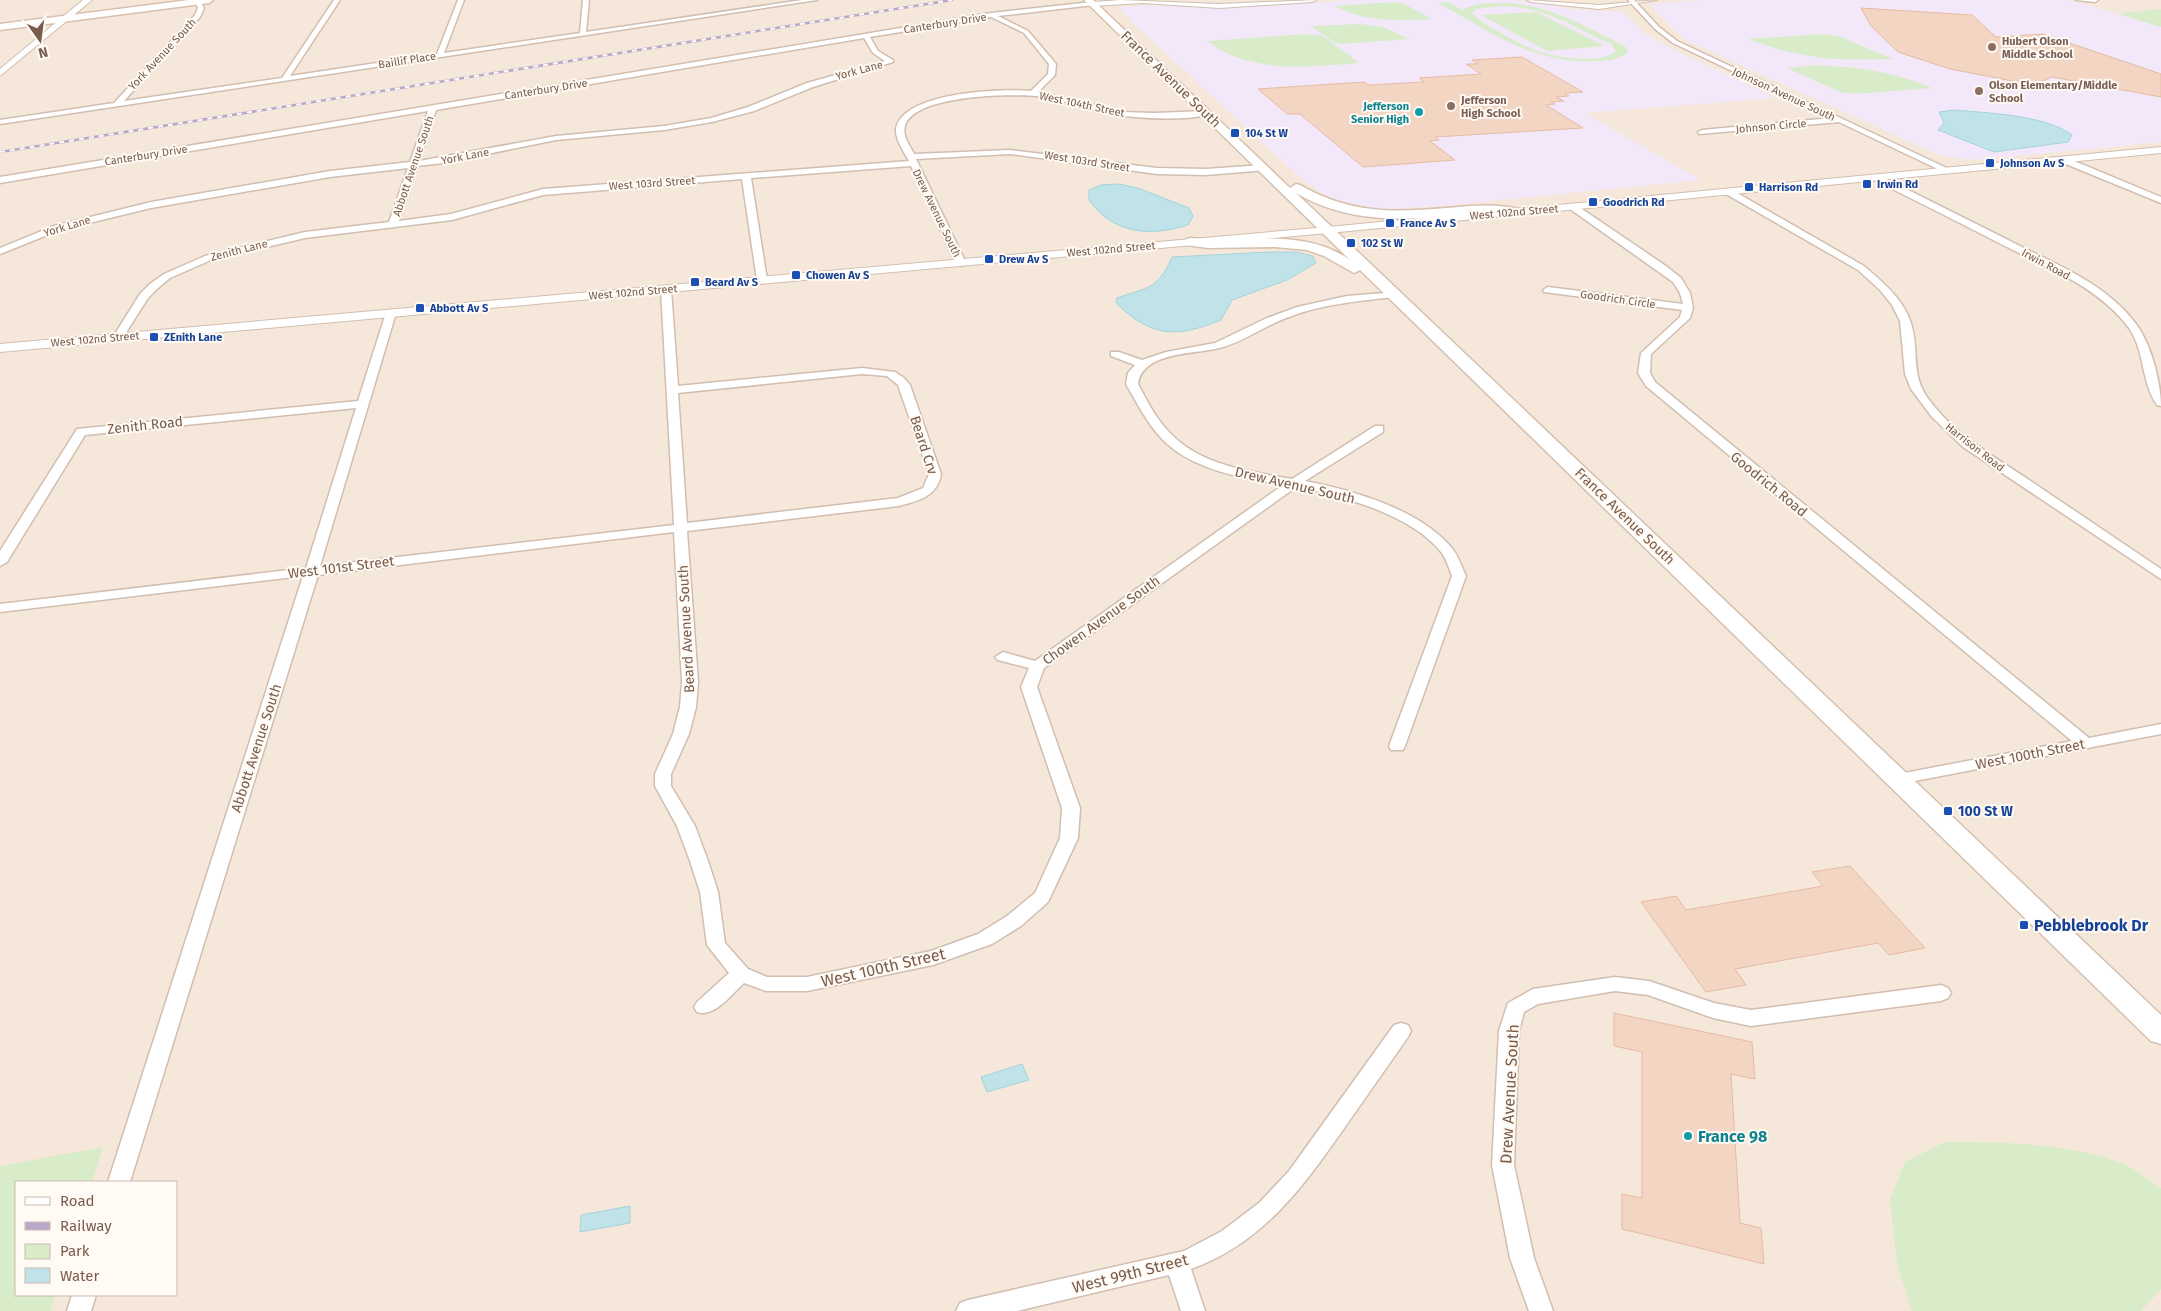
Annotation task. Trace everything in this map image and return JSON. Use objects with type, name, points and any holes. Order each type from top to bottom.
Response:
[{"type":"main road","points":[[0,27],[208,0]]},
{"type":"main road","name":"France Avenue South","points":[[1090,2],[2158,1026]]},
{"type":"main road","points":[[84,3],[93,12],[121,12]]},
{"type":"main road","points":[[1269,174],[1329,206],[1369,214],[1415,216],[1486,209],[1514,212]]},
{"type":"main road","points":[[1191,242],[1227,245],[1285,244],[1308,247],[1337,256],[1361,273],[1377,277]]},
{"type":"street","points":[[285,79],[337,0]]},
{"type":"street","points":[[440,55],[461,0]]},
{"type":"street","points":[[583,33],[586,0]]},
{"type":"street","name":"Baillif Place","points":[[0,122],[583,33],[709,11],[814,0]]},
{"type":"street","points":[[1090,2],[1143,1],[1219,6],[1312,0]]},
{"type":"street","points":[[1531,0],[1588,7],[1653,0]]},
{"type":"street","points":[[2081,1],[2095,0]]},
{"type":"street","name":"Johnson Avenue South","points":[[1632,1],[1657,28],[1675,42],[1949,171]]},
{"type":"street","name":"York Avenue South","points":[[116,105],[198,16],[201,8],[197,2]]},
{"type":"street","name":"Canterbury Drive","points":[[0,180],[1032,8],[1090,2]]},
{"type":"street","points":[[0,72],[84,3]]},
{"type":"street","points":[[990,15],[1026,32],[1050,58],[1053,69],[1051,75],[1032,93]]},
{"type":"street","name":"York Lane","points":[[0,251],[57,228],[118,212],[305,177],[443,161],[556,138],[688,124],[733,115],[810,85],[891,61],[874,52],[866,36]]},
{"type":"street","name":"West 104th Street","points":[[904,119],[922,108],[953,98],[995,93],[1032,93],[1123,114],[1159,116],[1206,113]]},
{"type":"street","name":"Abbott Avenue South","points":[[394,224],[433,108]]},
{"type":"street","name":"Drew Avenue South","points":[[904,119],[899,127],[900,134],[961,263]]},
{"type":"street","name":"Johnson Circle","points":[[1702,132],[1840,120]]},
{"type":"street","name":"West 102nd Street","points":[[0,348],[1328,230],[2161,150]]},
{"type":"street","name":"West 103rd Street","points":[[394,224],[452,217],[542,192],[1010,152],[1157,171],[1269,174]]},
{"type":"street","points":[[2064,160],[2161,200]]},
{"type":"street","points":[[746,176],[762,280]]},
{"type":"street","name":"Irwin Road","points":[[1877,178],[2083,284],[2117,310],[2132,326],[2142,341],[2148,358],[2152,384],[2161,403]]},
{"type":"street","name":"Harrison Road","points":[[1729,192],[1861,268],[1894,299],[1903,315],[1908,331],[1907,364],[1913,382],[1925,401],[1943,422],[1967,444],[2161,575]]},
{"type":"street","points":[[1573,206],[1677,280],[1685,293],[1688,308]]},
{"type":"street","name":"Zenith Lane","points":[[118,337],[144,296],[167,276],[186,266],[233,251],[305,235],[394,224]]},
{"type":"street","name":"Beard Avenue South","points":[[666,289],[690,682],[688,707],[681,734],[663,774],[663,786],[686,826],[701,868],[711,902],[716,944],[741,974]]},
{"type":"street","name":"Goodrich Circle","points":[[1548,290],[1688,308]]},
{"type":"street","points":[[1115,354],[1142,364],[1156,358],[1217,346],[1236,339],[1269,321],[1313,306],[1394,294]]},
{"type":"street","name":"Goodrich Road","points":[[1688,308],[1685,318],[1646,353],[1643,363],[1644,373],[1650,384],[2085,743]]},
{"type":"street","name":"Abbott Avenue South","points":[[119,1181],[312,571],[391,313]]},
{"type":"street","points":[[2148,358],[2161,360]]},
{"type":"street","name":"Drew Avenue South","points":[[1142,364],[1135,369],[1131,376],[1132,384],[1155,424],[1174,443],[1201,460],[1226,469],[1292,484],[1317,487],[1350,496],[1394,514],[1432,537],[1446,549],[1454,563],[1458,576],[1397,746]]},
{"type":"street","name":"Beard Crv","points":[[673,390],[862,371],[890,374],[900,378],[904,385],[935,474],[935,482],[928,491],[899,502],[681,527]]},
{"type":"street","name":"Zenith Road","points":[[0,562],[81,432],[362,404]]},
{"type":"street","name":"Chowen Avenue South","points":[[1042,897],[1069,838],[1071,808],[1028,687],[1037,666],[1292,484],[1379,429]]},
{"type":"street","name":"West 101st Street","points":[[0,608],[681,527]]},
{"type":"street","points":[[1003,657],[1037,666]]},
{"type":"street","name":"West 100th Street","points":[[1899,779],[2161,729]]},
{"type":"street","name":"West 100th Street","points":[[741,974],[766,984],[807,984],[933,958],[985,940],[1014,921],[1042,897]]},
{"type":"street","points":[[704,1007],[741,974]]},
{"type":"street","name":"Drew Avenue South","points":[[1541,1311],[1522,1258],[1503,1165],[1509,1031],[1515,1008],[1534,997],[1615,984],[1649,988],[1713,1010],[1751,1018],[1787,1016],[1941,993]]},
{"type":"street","name":"West 99th Street","points":[[968,1311],[1138,1274],[1188,1260],[1230,1238],[1266,1210],[1297,1178],[1401,1031]]},
{"type":"street","points":[[1177,1262],[1193,1311]]},
{"type":"street","points":[[79,1311],[84,1296]]},
{"type":"shaded area","points":[[0,0],[2161,0],[2161,1311],[0,1311]]},
{"type":"shaded area","name":"Jefferson High School","points":[[1352,0],[1515,0],[1571,9],[1623,12],[1644,33],[1677,51],[1776,98],[1585,113],[1701,180],[1440,206],[1390,209],[1364,206],[1330,198],[1304,181],[1131,21],[1119,7],[1149,5],[1230,8]]},
{"type":"shaded area","name":"Olson Elementary/Middle School","points":[[1702,0],[2070,0],[2161,27],[2161,142],[1974,160],[1942,156],[1685,40],[1649,4]]},
{"type":"green space","points":[[1448,2],[1462,10],[1474,5],[1496,3],[1530,6],[1546,10],[1561,15],[1621,44],[1627,48],[1628,52],[1617,58],[1604,61],[1572,61],[1531,52],[1495,35],[1438,3]],"holes":[[[1500,6],[1516,7],[1544,13],[1571,24],[1611,44],[1616,51],[1602,58],[1592,59],[1561,57],[1544,53],[1506,36],[1472,14],[1476,9]]]},
{"type":"green space","points":[[1403,3],[1431,19],[1394,20],[1369,18],[1334,6]]},
{"type":"green space","points":[[2161,9],[2161,27],[2118,14]]},
{"type":"green space","points":[[1536,12],[1605,46],[1547,51],[1481,15]]},
{"type":"green space","points":[[1360,24],[1383,27],[1409,39],[1341,44],[1335,43],[1311,26]]},
{"type":"green space","points":[[1306,34],[1323,36],[1359,63],[1320,66],[1261,64],[1224,52],[1207,41]]},
{"type":"green space","points":[[1823,34],[1838,36],[1893,59],[1854,60],[1802,55],[1748,39]]},
{"type":"green space","points":[[1815,65],[1875,71],[1932,88],[1856,94],[1840,92],[1787,68]]},
{"type":"green space","points":[[1945,1142],[2013,1143],[2060,1148],[2105,1158],[2126,1165],[2139,1173],[2161,1188],[2161,1289],[2141,1311],[1912,1311],[1897,1264],[1890,1199],[1905,1162]]},
{"type":"green space","points":[[103,1147],[92,1181],[15,1181],[15,1296],[55,1296],[50,1311],[0,1311],[0,1166]]},
{"type":"water","points":[[1954,110],[2032,119],[2061,128],[2072,135],[2068,142],[1994,152],[1938,130],[1944,123],[1939,112]]},
{"type":"water","points":[[1119,184],[1138,188],[1189,208],[1193,216],[1188,225],[1160,231],[1133,230],[1121,226],[1109,220],[1089,200],[1089,190],[1101,185]]},
{"type":"water","points":[[1296,252],[1313,256],[1316,263],[1287,280],[1232,300],[1221,320],[1205,326],[1178,332],[1153,329],[1129,315],[1116,303],[1117,298],[1144,289],[1157,282],[1172,257]]},
{"type":"water","points":[[1022,1064],[1029,1080],[987,1092],[981,1077]]},
{"type":"water","points":[[630,1206],[630,1223],[580,1232],[581,1215]]},
{"type":"building","points":[[1861,8],[1972,15],[1996,37],[2043,34],[2161,74],[2161,97],[2052,77],[2033,85],[1950,69],[1898,52],[1871,26]]},
{"type":"building","name":"Jefferson Senior High","points":[[1522,57],[1583,92],[1564,93],[1569,96],[1556,97],[1564,101],[1551,102],[1555,104],[1546,105],[1583,128],[1435,137],[1439,140],[1430,141],[1455,160],[1363,167],[1300,114],[1287,114],[1258,89],[1364,82],[1368,85],[1424,82],[1419,78],[1481,74],[1466,64],[1478,64],[1472,60]]},
{"type":"building","points":[[1850,866],[1925,948],[1889,955],[1878,943],[1735,969],[1746,985],[1706,992],[1641,902],[1676,896],[1686,910],[1823,886],[1812,872]]},
{"type":"building","name":"France 98","points":[[1614,1013],[1752,1042],[1755,1079],[1731,1074],[1740,1223],[1761,1228],[1764,1264],[1622,1229],[1622,1194],[1642,1198],[1642,1052],[1614,1046]]},
{"type":"railway","points":[[0,152],[952,0]]},
{"type":"place","name":"Hubert Olson Middle School","points":[[1992,47]]},
{"type":"place","name":"Olson Elementary/Middle School","points":[[1979,91]]},
{"type":"place","name":"Jefferson High School","points":[[1451,106]]},
{"type":"place","name":"Jefferson Senior High","points":[[1419,112]]},
{"type":"place","name":"104 St W","points":[[1235,133]]},
{"type":"place","name":"Johnson Av S","points":[[1990,163]]},
{"type":"place","name":"Irwin Rd","points":[[1867,184]]},
{"type":"place","name":"Harrison Rd","points":[[1749,187]]},
{"type":"place","name":"Goodrich Rd","points":[[1593,202]]},
{"type":"place","name":"France Av S","points":[[1390,223]]},
{"type":"place","name":"102 St W","points":[[1351,243]]},
{"type":"place","name":"Drew Av S","points":[[989,259]]},
{"type":"place","name":"Chowen Av S","points":[[796,275]]},
{"type":"place","name":"Beard Av S","points":[[695,282]]},
{"type":"place","name":"Abbott Av S","points":[[420,308]]},
{"type":"place","name":"ZEnith Lane","points":[[154,337]]},
{"type":"place","name":"100 St W","points":[[1948,811]]},
{"type":"place","name":"Pebblebrook Dr","points":[[2024,925]]},
{"type":"place","name":"France 98","points":[[1688,1136]]}]
